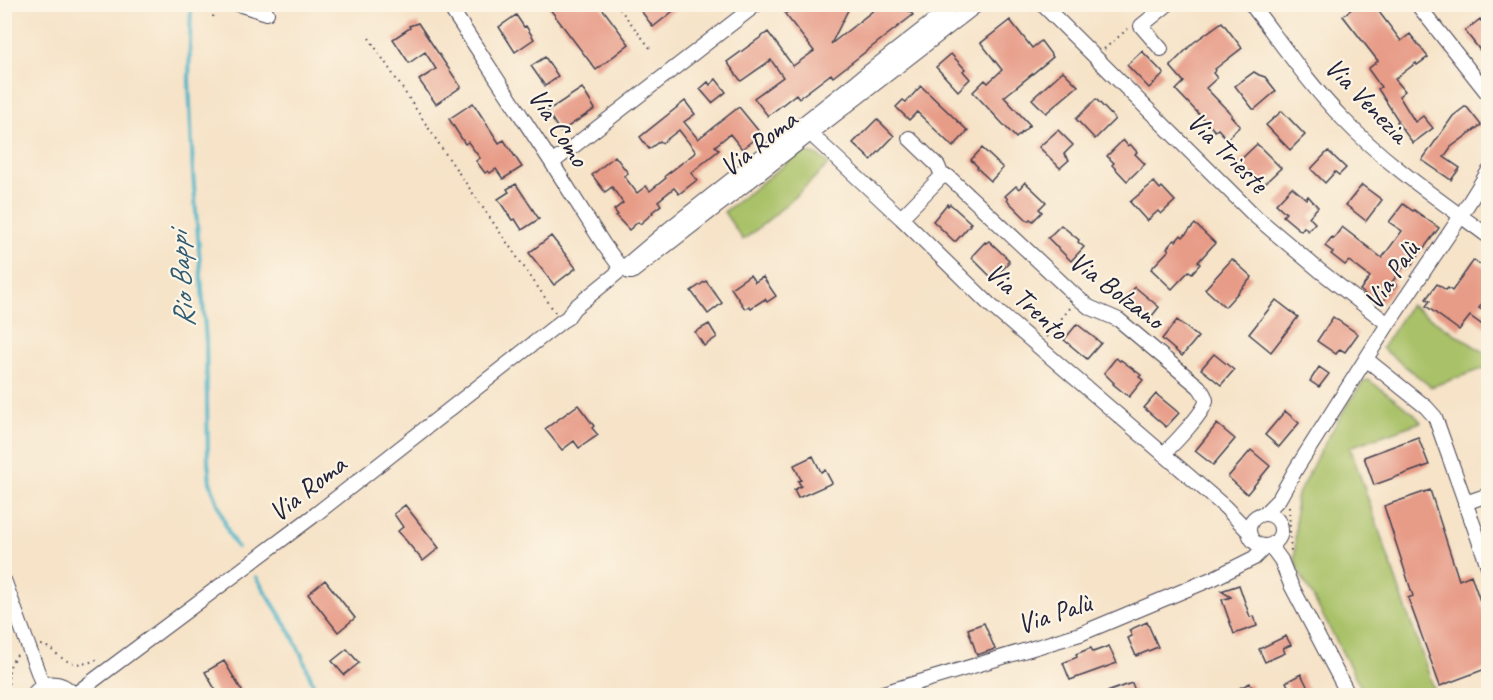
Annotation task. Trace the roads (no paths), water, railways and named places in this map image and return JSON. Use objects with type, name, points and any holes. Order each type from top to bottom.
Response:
[{"type":"street","points":[[238,4],[267,14]]},
{"type":"street","name":"Via Como","points":[[448,4],[604,245],[627,271]]},
{"type":"street","points":[[552,163],[757,4]]},
{"type":"street","name":"Via Roma","points":[[38,691],[57,683],[75,695],[316,514],[565,320],[574,308],[627,271],[807,129],[956,4]]},
{"type":"street","name":"Via Roma","points":[[807,129],[978,4]]},
{"type":"street","name":"Via Trieste","points":[[1042,4],[1255,216],[1388,324]]},
{"type":"street","points":[[1161,49],[1142,26],[1168,4]]},
{"type":"street","name":"Via Venezia","points":[[1251,4],[1322,95],[1365,141],[1488,236]]},
{"type":"street","points":[[1417,4],[1488,94]]},
{"type":"street","name":"Via Trento","points":[[807,129],[989,304],[1225,507],[1260,541]]},
{"type":"street","name":"Via Bolzano","points":[[909,138],[938,166],[942,176],[949,177],[1078,298],[1089,307],[1119,320],[1199,387],[1206,398],[1204,408],[1171,448],[1163,454]]},
{"type":"street","name":"Via Palù","points":[[1260,541],[1250,524],[1280,498],[1388,324],[1488,172]]},
{"type":"street","points":[[901,218],[942,176]]},
{"type":"street","points":[[1366,359],[1426,407],[1435,417],[1488,566]]},
{"type":"street","points":[[1465,503],[1488,495]]},
{"type":"street","points":[[1280,498],[1280,529],[1291,585],[1349,696]]},
{"type":"street","name":"Via Trento","points":[[1225,507],[1260,515]]},
{"type":"street","points":[[1260,515],[1273,516],[1280,529]]},
{"type":"street","name":"Via Palù","points":[[873,696],[1080,634],[1214,578],[1244,562],[1260,541],[1278,540],[1280,529]]},
{"type":"street","points":[[1260,541],[1286,556]]},
{"type":"street","points":[[4,580],[38,691]]},
{"type":"waterway","name":"Rio Bappi","points":[[191,4],[189,81],[193,173],[206,341],[208,461],[210,482],[229,534],[237,547]]},
{"type":"waterway","name":"Rio Bappi","points":[[256,577],[290,631],[318,696]]}]
